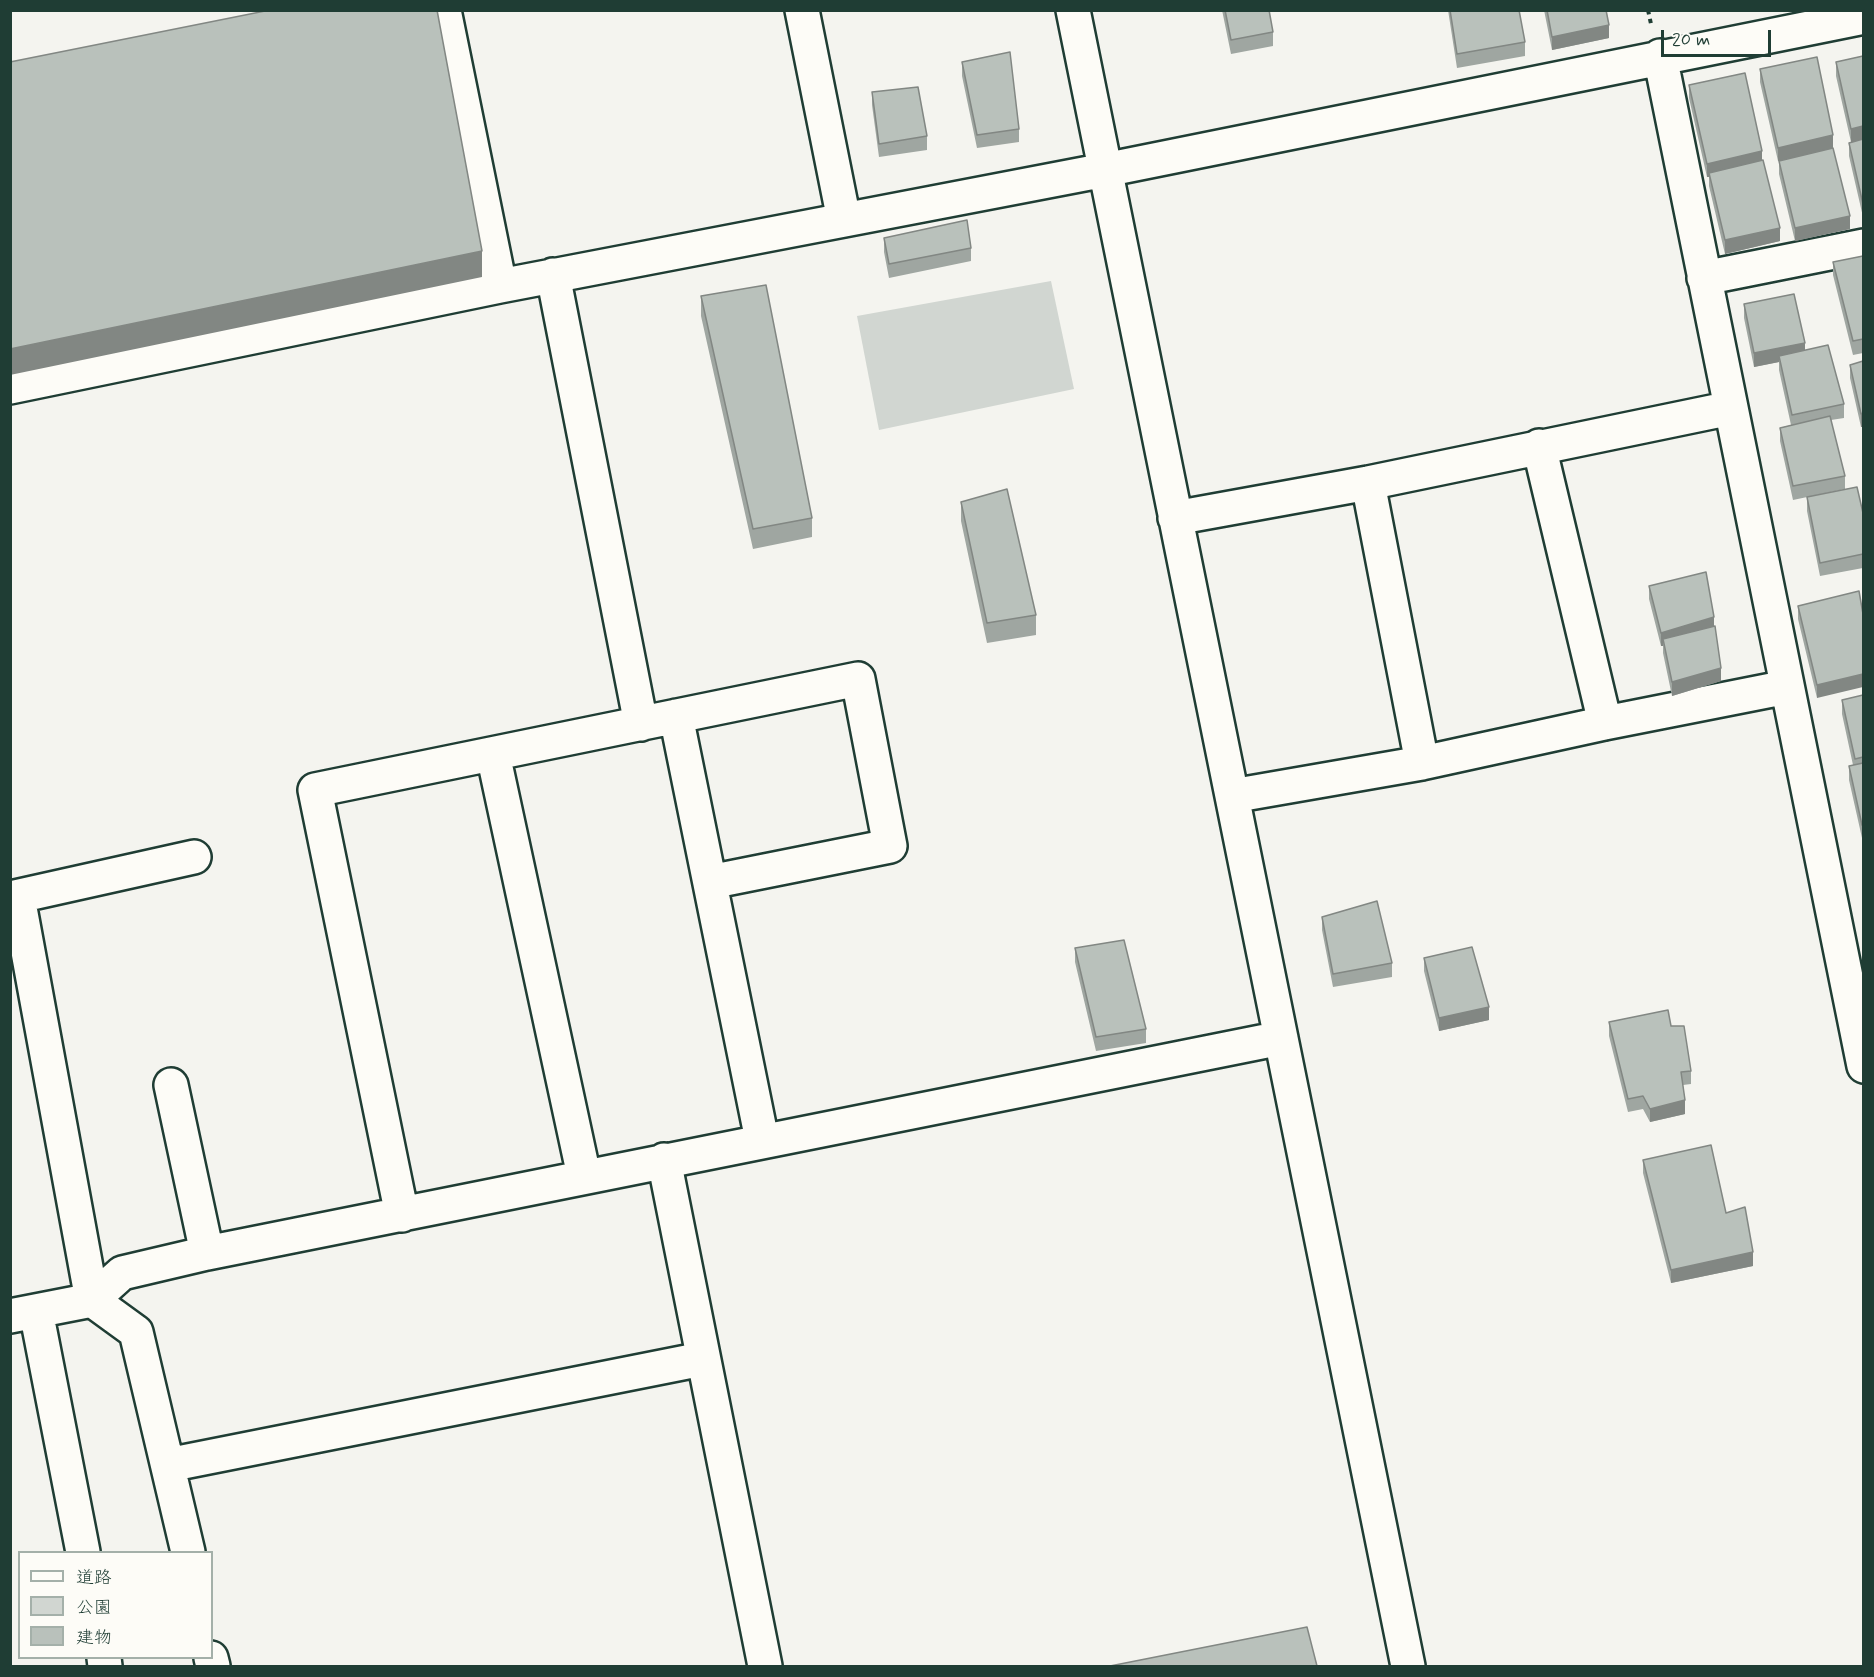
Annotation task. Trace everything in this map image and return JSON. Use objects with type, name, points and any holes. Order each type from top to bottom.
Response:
[{"type":"street","points":[[444,10],[500,286]]},
{"type":"street","points":[[802,10],[844,220]]},
{"type":"street","points":[[1073,10],[1408,1666]]},
{"type":"street","points":[[10,387],[554,275],[1106,170],[1660,56],[1863,17]]},
{"type":"street","points":[[1660,56],[1787,687],[1859,1017],[1863,1066]]},
{"type":"street","points":[[1704,278],[1863,246]]},
{"type":"street","points":[[554,275],[641,724]]},
{"type":"street","points":[[1175,518],[1368,483],[1731,408]]},
{"type":"street","points":[[1539,446],[1605,723]]},
{"type":"street","points":[[1368,483],[1422,763]]},
{"type":"street","points":[[402,1215],[315,790],[858,679],[890,846],[710,882]]},
{"type":"street","points":[[1232,796],[1422,763],[1605,723],[1787,687]]},
{"type":"street","points":[[676,716],[762,1140]]},
{"type":"street","points":[[493,754],[584,1176]]},
{"type":"street","points":[[188,1551],[136,1332],[92,1300],[23,992],[14,897],[194,857]]},
{"type":"street","points":[[83,1551],[23,1314],[92,1300],[122,1273],[207,1253],[762,1140],[1281,1038]]},
{"type":"street","points":[[171,1085],[207,1253]]},
{"type":"street","points":[[664,1160],[765,1666]]},
{"type":"street","points":[[168,1465],[702,1359]]},
{"type":"green space","points":[[1051,281],[1074,389],[879,430],[857,316]]},
{"type":"building","points":[[270,10],[437,10],[482,251],[10,349],[10,62]]},
{"type":"building","points":[[1225,10],[1269,10],[1273,32],[1231,40]]},
{"type":"building","points":[[1450,10],[1519,10],[1525,42],[1457,54]]},
{"type":"building","points":[[1547,10],[1606,10],[1609,25],[1552,37]]},
{"type":"building","points":[[1010,52],[1019,129],[977,135],[962,62]]},
{"type":"building","points":[[1863,56],[1863,126],[1851,129],[1836,62]]},
{"type":"building","points":[[1817,57],[1833,135],[1778,148],[1760,69]]},
{"type":"building","points":[[1745,73],[1762,151],[1707,164],[1689,85]]},
{"type":"building","points":[[918,87],[927,136],[879,144],[872,92]]},
{"type":"building","points":[[1863,139],[1863,204],[1849,143]]},
{"type":"building","points":[[1833,148],[1850,216],[1795,228],[1779,161]]},
{"type":"building","points":[[1763,160],[1780,228],[1725,240],[1709,173]]},
{"type":"building","points":[[967,220],[971,248],[889,264],[884,238]]},
{"type":"building","points":[[1863,256],[1863,339],[1853,341],[1833,262]]},
{"type":"building","points":[[766,285],[812,518],[753,529],[701,296]]},
{"type":"building","points":[[1794,294],[1805,343],[1754,353],[1744,304]]},
{"type":"building","points":[[1828,345],[1844,404],[1792,415],[1779,356]]},
{"type":"building","points":[[1863,361],[1863,413],[1861,414],[1850,365]]},
{"type":"building","points":[[1830,416],[1845,476],[1793,486],[1780,428]]},
{"type":"building","points":[[1857,487],[1863,513],[1863,554],[1820,563],[1807,497]]},
{"type":"building","points":[[1007,489],[1036,615],[987,623],[961,502]]},
{"type":"building","points":[[1706,572],[1714,617],[1661,633],[1649,586]]},
{"type":"building","points":[[1859,591],[1863,614],[1863,674],[1817,685],[1798,606]]},
{"type":"building","points":[[1715,626],[1721,668],[1672,682],[1663,639]]},
{"type":"building","points":[[1863,695],[1863,757],[1855,759],[1842,700]]},
{"type":"building","points":[[1863,763],[1863,825],[1862,825],[1849,766]]},
{"type":"building","points":[[1377,901],[1392,963],[1333,974],[1322,917]]},
{"type":"building","points":[[1124,940],[1146,1029],[1096,1037],[1075,948]]},
{"type":"building","points":[[1472,947],[1489,1007],[1439,1018],[1424,958]]},
{"type":"building","points":[[1668,1010],[1671,1026],[1684,1026],[1691,1071],[1681,1072],[1685,1100],[1650,1109],[1643,1096],[1628,1099],[1609,1022]]},
{"type":"building","points":[[1711,1145],[1726,1213],[1745,1207],[1753,1252],[1671,1270],[1643,1160]]},
{"type":"building","points":[[1307,1627],[1317,1666],[1110,1666]]}]
